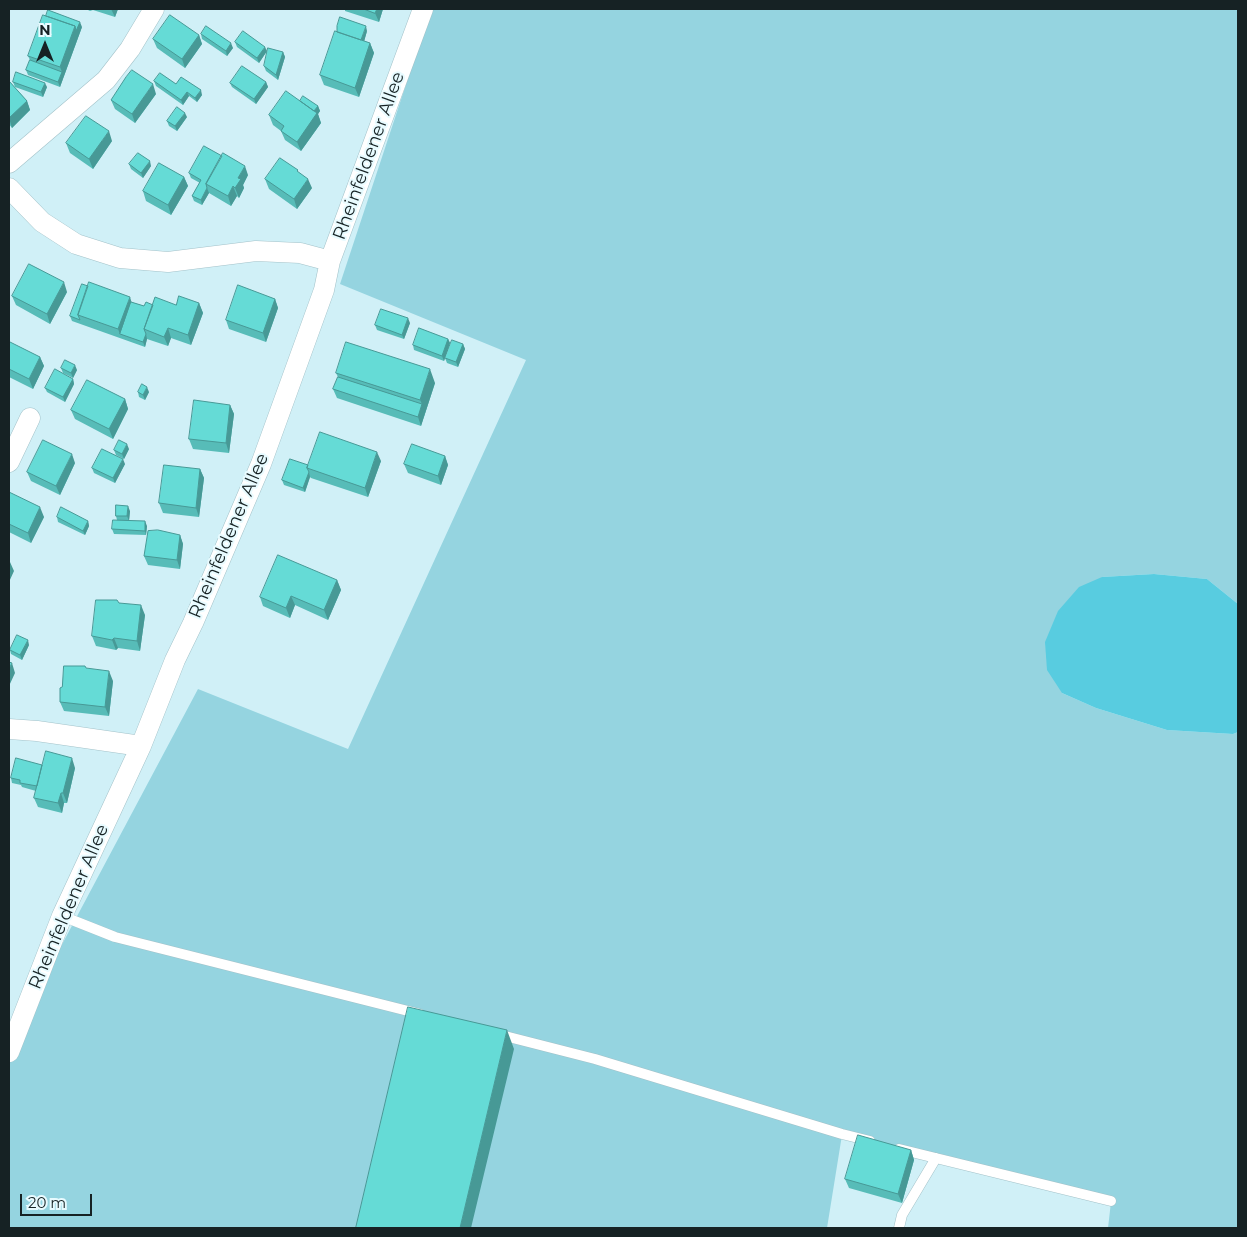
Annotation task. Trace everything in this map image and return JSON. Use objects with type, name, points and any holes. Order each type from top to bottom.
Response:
[{"type":"street","points":[[9,163],[106,80],[130,48],[154,9]]},
{"type":"street","name":"Rheinfeldener Allee","points":[[9,1052],[62,916],[141,746],[175,660],[193,623],[261,464],[324,290],[330,261],[423,9]]},
{"type":"street","points":[[9,188],[49,227],[76,244],[120,258],[168,262],[256,251],[300,253],[330,261]]},
{"type":"street","points":[[9,462],[30,418]]},
{"type":"street","points":[[9,729],[37,731],[141,746]]},
{"type":"lane","points":[[62,916],[115,937],[432,1017]]},
{"type":"lane","points":[[490,1032],[595,1059],[842,1134],[1111,1201]]},
{"type":"lane","points":[[899,1228],[902,1215],[936,1158]]},
{"type":"shaded area","points":[[431,9],[1238,9],[1238,604],[1207,579],[1154,574],[1102,577],[1062,693],[1096,708],[1167,730],[1233,734],[1238,732],[1238,1228],[1108,1228],[1111,1202],[842,1135],[827,1228],[9,1228],[9,1044],[198,689],[348,749],[526,360],[340,284]]},
{"type":"shaded area","points":[[1154,574],[1207,579],[1238,604],[1238,732],[1233,734],[1167,730],[1096,708],[1062,693],[1047,670],[1045,642],[1058,611],[1079,587],[1102,577]]},
{"type":"building","points":[[364,9],[377,9],[375,13]]},
{"type":"building","points":[[48,10],[80,22],[76,31],[75,26],[46,16]]},
{"type":"building","points":[[43,15],[75,26],[60,67],[28,56]]},
{"type":"building","points":[[170,15],[199,35],[182,59],[153,39]]},
{"type":"building","points":[[340,17],[366,26],[361,40],[337,32]]},
{"type":"building","points":[[206,26],[231,43],[226,51],[201,34]]},
{"type":"building","points":[[243,31],[265,47],[257,58],[235,42]]},
{"type":"building","points":[[335,31],[370,43],[355,88],[320,75]]},
{"type":"building","points":[[268,48],[283,52],[276,75],[264,66]]},
{"type":"building","points":[[30,60],[62,72],[58,82],[26,70]]},
{"type":"building","points":[[242,66],[266,82],[254,99],[230,83]]},
{"type":"building","points":[[132,70],[153,84],[132,114],[111,100]]},
{"type":"building","points":[[16,72],[45,83],[41,92],[13,82]]},
{"type":"building","points":[[160,73],[176,84],[181,77],[201,90],[195,98],[187,92],[181,100],[154,81]]},
{"type":"building","points":[[9,81],[27,101],[9,118]]},
{"type":"building","points":[[286,91],[317,113],[297,142],[281,131],[284,126],[269,115]]},
{"type":"building","points":[[303,96],[318,106],[314,111],[300,101]]},
{"type":"building","points":[[177,107],[185,113],[175,126],[167,121]]},
{"type":"building","points":[[86,116],[109,131],[89,159],[66,143]]},
{"type":"building","points":[[204,146],[222,156],[206,184],[207,188],[201,200],[192,196],[201,180],[189,173]]},
{"type":"building","points":[[138,153],[150,161],[141,173],[129,164]]},
{"type":"building","points":[[223,153],[245,166],[238,178],[241,179],[235,188],[233,186],[228,196],[206,184]]},
{"type":"building","points":[[280,158],[308,179],[294,199],[265,179]]},
{"type":"building","points":[[159,163],[184,177],[168,205],[143,191]]},
{"type":"building","points":[[29,264],[64,282],[47,314],[12,296]]},
{"type":"building","points":[[89,282],[130,297],[118,329],[78,315]]},
{"type":"building","points":[[82,284],[88,286],[78,315],[80,320],[70,316]]},
{"type":"building","points":[[238,285],[275,299],[263,333],[226,320]]},
{"type":"building","points":[[179,296],[199,303],[188,335],[168,328],[164,337],[144,329],[155,297],[176,305]]},
{"type":"building","points":[[131,302],[144,306],[146,302],[153,305],[144,329],[146,334],[143,342],[120,334]]},
{"type":"building","points":[[381,309],[408,318],[402,335],[375,325]]},
{"type":"building","points":[[419,328],[448,339],[442,356],[413,345]]},
{"type":"building","points":[[452,340],[463,344],[456,362],[445,358]]},
{"type":"building","points":[[10,342],[40,357],[29,379],[9,369]]},
{"type":"building","points":[[346,342],[430,369],[420,400],[336,373]]},
{"type":"building","points":[[65,360],[75,365],[71,373],[61,368]]},
{"type":"building","points":[[55,369],[73,379],[63,397],[45,388]]},
{"type":"building","points":[[338,377],[422,404],[418,417],[333,389]]},
{"type":"building","points":[[87,380],[125,399],[109,429],[71,410]]},
{"type":"building","points":[[142,384],[147,387],[143,395],[138,392]]},
{"type":"building","points":[[194,400],[230,405],[226,443],[189,439]]},
{"type":"building","points":[[320,432],[377,452],[365,488],[307,468]]},
{"type":"building","points":[[43,440],[72,454],[56,486],[27,472]]},
{"type":"building","points":[[119,440],[127,444],[122,454],[114,450]]},
{"type":"building","points":[[412,444],[445,456],[438,476],[404,464]]},
{"type":"building","points":[[102,449],[123,459],[113,478],[92,468]]},
{"type":"building","points":[[290,459],[308,465],[309,472],[303,488],[282,480]]},
{"type":"building","points":[[164,465],[200,469],[196,508],[159,503]]},
{"type":"building","points":[[9,492],[40,507],[28,533],[9,524]]},
{"type":"building","points":[[116,505],[128,506],[127,516],[116,516]]},
{"type":"building","points":[[61,507],[88,521],[83,531],[57,517]]},
{"type":"building","points":[[113,520],[145,521],[145,531],[112,529]]},
{"type":"building","points":[[158,530],[180,535],[177,560],[144,556],[148,531]]},
{"type":"building","points":[[278,555],[337,580],[324,610],[291,596],[286,608],[260,597]]},
{"type":"building","points":[[96,600],[117,600],[119,603],[141,605],[137,641],[114,638],[112,640],[92,636]]},
{"type":"building","points":[[17,635],[28,640],[20,655],[10,650]]},
{"type":"building","points":[[64,666],[85,666],[86,668],[109,671],[105,707],[60,702],[60,688],[62,687]]},
{"type":"building","points":[[46,751],[72,758],[63,793],[61,793],[58,803],[34,798]]},
{"type":"building","points":[[16,758],[42,765],[37,786],[20,783],[20,780],[11,778]]},
{"type":"building","points":[[408,1007],[507,1030],[460,1228],[356,1228]]},
{"type":"building","points":[[858,1135],[911,1150],[898,1194],[845,1179]]}]
